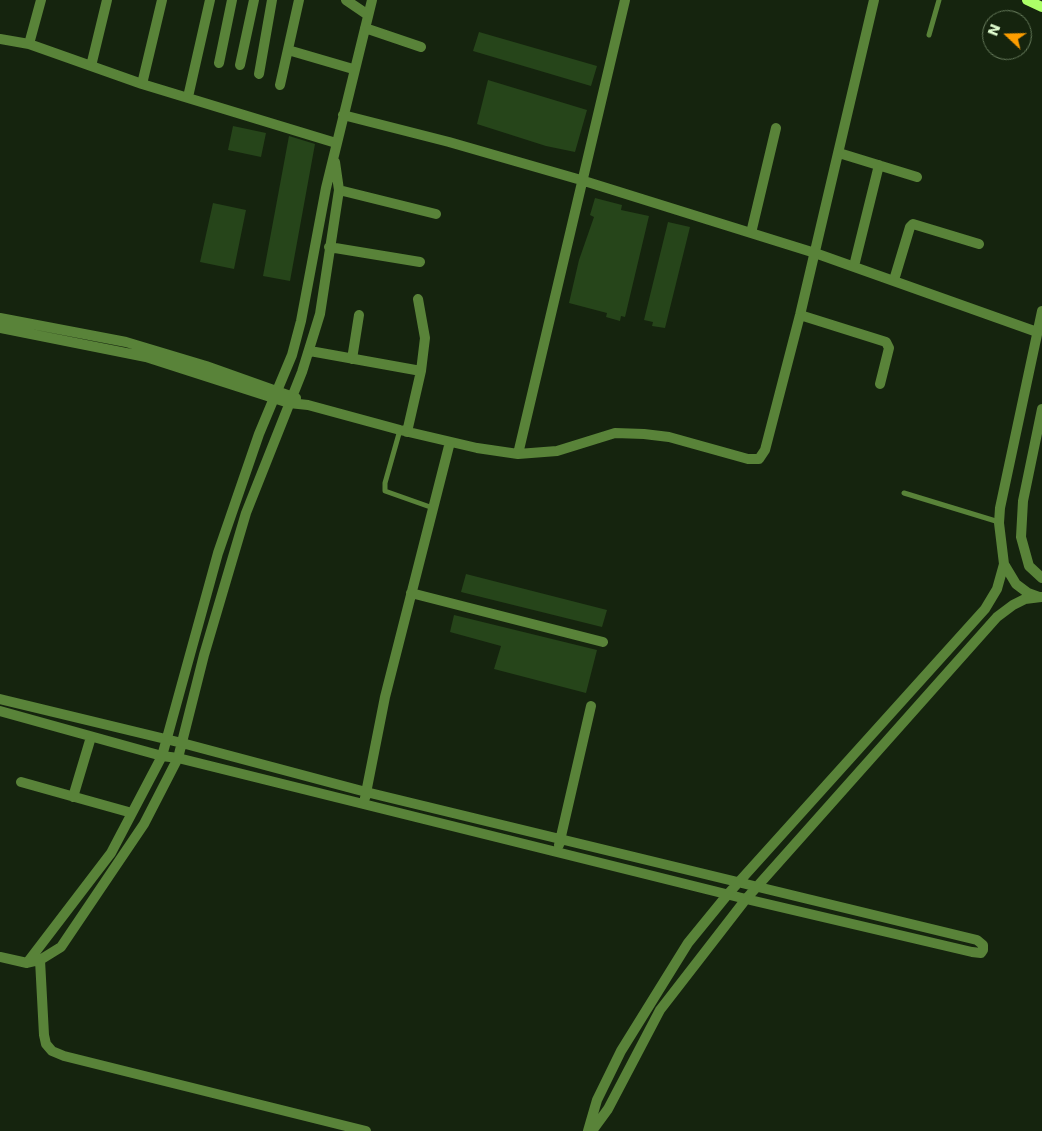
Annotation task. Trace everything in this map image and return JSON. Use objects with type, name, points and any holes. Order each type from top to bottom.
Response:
[{"type":"main road","points":[[1027,0],[1042,6]]},
{"type":"street","points":[[29,44],[41,0]]},
{"type":"street","points":[[91,66],[107,0]]},
{"type":"street","points":[[142,84],[162,0]]},
{"type":"street","points":[[188,97],[210,0]]},
{"type":"street","points":[[218,63],[232,0]]},
{"type":"street","points":[[240,65],[254,0]]},
{"type":"street","points":[[259,74],[272,0]]},
{"type":"street","points":[[280,85],[299,0]]},
{"type":"street","points":[[346,0],[368,15]]},
{"type":"street","points":[[27,963],[111,853],[162,756],[218,553],[275,394],[292,355],[301,321],[336,143],[372,0]]},
{"type":"street","points":[[518,454],[581,180],[625,0]]},
{"type":"street","points":[[0,318],[126,342],[308,405],[450,442],[518,454],[557,451],[615,433],[644,434],[669,437],[748,458],[759,459],[765,450],[800,315],[874,0]]},
{"type":"street","points":[[365,28],[421,47]]},
{"type":"street","points":[[0,39],[29,44],[142,84],[336,143]]},
{"type":"street","points":[[288,50],[354,69]]},
{"type":"street","points":[[343,115],[449,142],[581,180],[815,253],[1037,332]]},
{"type":"street","points":[[751,233],[776,128]]},
{"type":"street","points":[[839,153],[917,177]]},
{"type":"street","points":[[0,957],[27,963],[40,960],[61,947],[84,916],[144,824],[178,758],[204,655],[246,513],[310,351],[320,314],[339,190],[334,156]]},
{"type":"street","points":[[854,266],[879,165]]},
{"type":"street","points":[[339,190],[436,214]]},
{"type":"street","points":[[894,280],[910,227],[913,224],[978,244]]},
{"type":"street","points":[[329,247],[420,262]]},
{"type":"street","points":[[403,431],[421,371],[425,338],[418,299]]},
{"type":"street","points":[[588,1131],[597,1100],[621,1051],[688,943],[728,894],[985,609],[997,589],[1004,564],[999,523],[1000,508],[1042,311]]},
{"type":"street","points":[[352,359],[359,315]]},
{"type":"street","points":[[800,315],[886,342],[889,348],[880,384]]},
{"type":"street","points":[[0,328],[64,339],[146,357],[275,394]]},
{"type":"street","points":[[310,351],[421,371]]},
{"type":"street","points":[[1042,409],[1023,501],[1021,536],[1029,566],[1042,578]]},
{"type":"street","points":[[364,804],[385,697],[450,442]]},
{"type":"street","points":[[1004,564],[1016,584],[1028,593],[1041,598]]},
{"type":"street","points":[[411,594],[603,642]]},
{"type":"street","points":[[592,1131],[608,1108],[660,1010],[746,899],[997,618],[1019,602],[1041,598]]},
{"type":"street","points":[[0,699],[182,743],[366,792],[977,940],[983,945],[984,950],[980,953],[972,952],[746,899],[178,758],[162,756],[0,711]]},
{"type":"street","points":[[557,853],[592,706]]},
{"type":"street","points":[[73,797],[91,737]]},
{"type":"street","points":[[21,782],[132,814]]},
{"type":"street","points":[[40,960],[44,1035],[46,1044],[52,1051],[64,1056],[366,1131]]},
{"type":"lane","points":[[929,34],[939,0]]},
{"type":"lane","points":[[403,431],[385,483],[386,491],[433,508]]},
{"type":"lane","points":[[904,493],[999,523]]},
{"type":"building","points":[[479,32],[597,66],[591,86],[473,51]]},
{"type":"building","points":[[488,80],[587,110],[575,152],[546,146],[477,124]]},
{"type":"building","points":[[233,126],[266,133],[261,157],[228,150]]},
{"type":"building","points":[[289,136],[315,144],[290,281],[263,276]]},
{"type":"building","points":[[595,198],[622,205],[621,210],[649,216],[625,317],[621,316],[620,321],[606,317],[607,313],[569,303],[579,260],[594,217],[590,215]]},
{"type":"building","points":[[213,203],[246,210],[234,269],[200,262]]},
{"type":"building","points":[[668,222],[690,227],[665,328],[652,326],[653,322],[644,320]]},
{"type":"building","points":[[466,574],[607,610],[602,627],[461,592]]},
{"type":"building","points":[[454,615],[597,650],[586,693],[494,669],[501,646],[450,632]]}]
